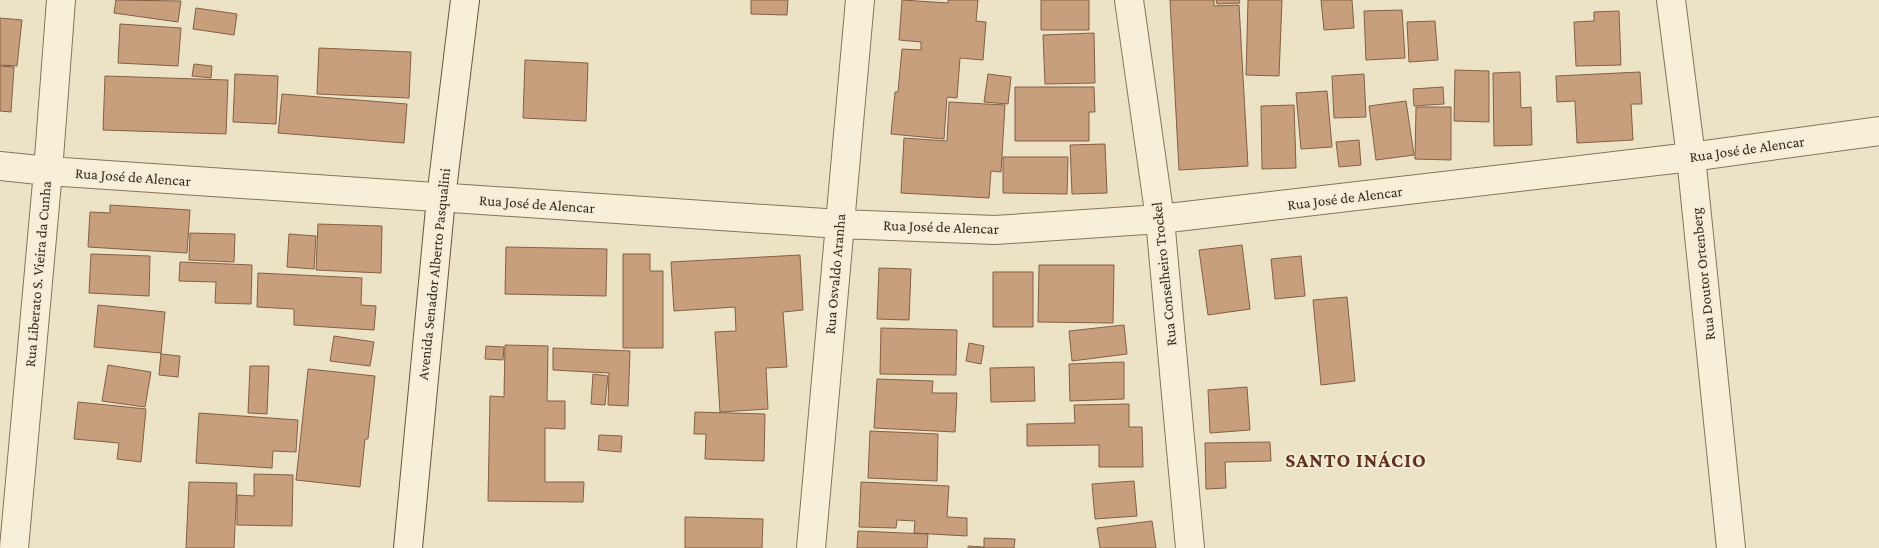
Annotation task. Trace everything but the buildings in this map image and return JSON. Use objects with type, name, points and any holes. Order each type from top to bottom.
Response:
[{"type":"street","name":"Rua Liberato S. Vieira da Cunha","points":[[14,548],[48,171],[61,0]]},
{"type":"street","name":"Avenida Senador Alberto Pasqualini","points":[[408,548],[441,198],[465,0]]},
{"type":"street","name":"Rua Osvaldo Aranha","points":[[811,548],[860,0]]},
{"type":"street","name":"Rua Conselheiro Trockel","points":[[1129,0],[1160,220],[1190,548]]},
{"type":"street","name":"Rua Doutor Ortenberg","points":[[1671,0],[1691,157],[1731,548]]},
{"type":"street","name":"Rua José de Alencar","points":[[0,166],[48,171],[840,224],[995,230],[1160,220],[1691,157],[1879,131]]},
{"type":"district","name":"SANTO INÁCIO","points":[[1356,460]]}]
